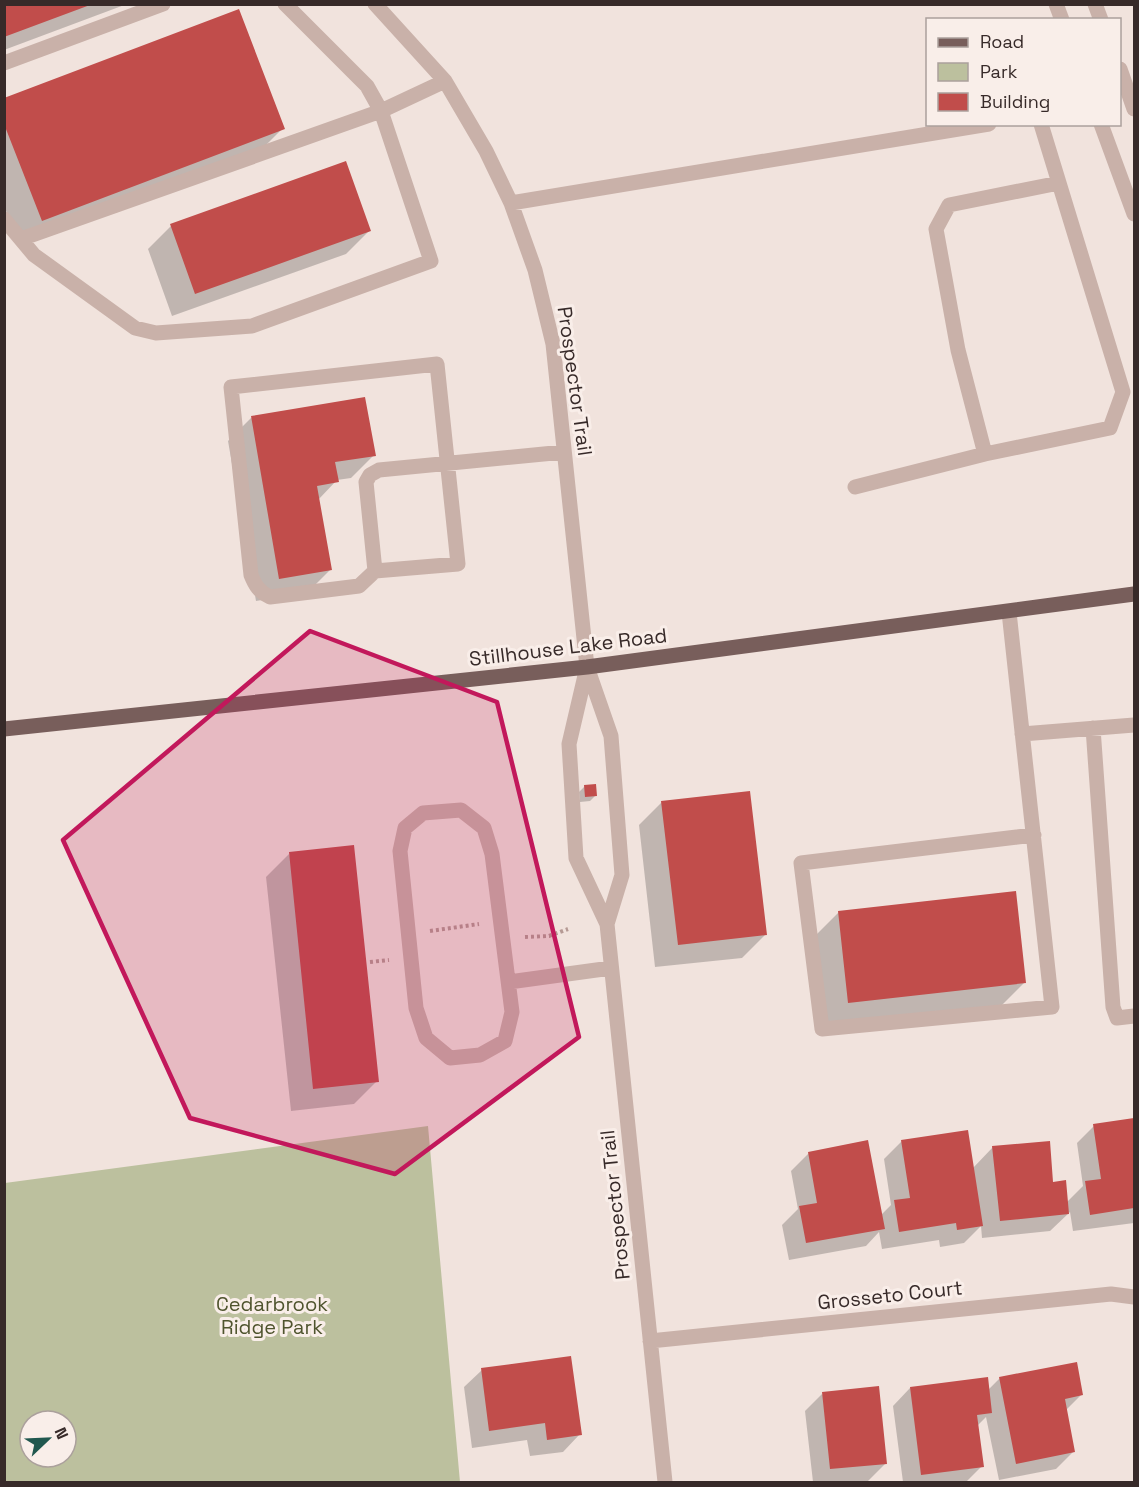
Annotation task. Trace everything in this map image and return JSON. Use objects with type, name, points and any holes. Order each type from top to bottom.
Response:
[{"type":"main road","name":"Stillhouse Lake Road","points":[[4,729],[587,667],[1134,594]]},
{"type":"street","points":[[4,63],[163,4]]},
{"type":"street","points":[[4,219],[34,255],[135,328],[156,333],[252,326],[431,261],[381,111],[367,86],[285,4]]},
{"type":"street","name":"Prospector Trail","points":[[375,4],[445,81],[486,151],[511,203],[535,270],[552,344],[587,667],[611,736],[622,875],[607,924]]},
{"type":"street","points":[[1121,76],[1128,101]]},
{"type":"street","points":[[21,239],[381,111],[445,81]]},
{"type":"street","points":[[511,203],[977,126]]},
{"type":"street","points":[[855,487],[985,454],[1110,428],[1123,392],[1042,126]]},
{"type":"street","points":[[1102,126],[1134,214]]},
{"type":"street","points":[[985,454],[958,350],[936,229],[949,205],[1059,183]]},
{"type":"street","points":[[437,364],[447,463],[458,564],[375,571],[359,586],[270,597],[263,594],[256,586],[251,575],[231,387],[437,364]]},
{"type":"street","points":[[375,571],[366,482],[370,475],[379,470],[564,452]]},
{"type":"street","points":[[1009,612],[1034,835],[1052,1007],[822,1029],[801,863],[1034,835]]},
{"type":"street","name":"Prospector Trail","points":[[587,667],[569,744],[576,858],[607,924],[665,1482]]},
{"type":"street","points":[[1023,734],[1134,725]]},
{"type":"street","points":[[1093,728],[1113,1007],[1117,1018],[1134,1016]]},
{"type":"street","points":[[461,810],[484,828],[492,854],[502,936],[512,1012],[505,1041],[480,1055],[450,1058],[426,1038],[416,1008],[400,851],[405,828],[423,813],[461,810]]},
{"type":"street","points":[[509,982],[611,968]]},
{"type":"street","name":"Grosseto Court","points":[[650,1341],[1111,1294],[1134,1297]]},
{"type":"path","points":[[370,962],[397,960],[428,931],[480,924],[509,939],[549,936],[568,929]]},
{"type":"highlighted area","points":[[310,631],[497,702],[579,1037],[395,1174],[190,1118],[63,840]]},
{"type":"green space","name":"Cedarbrook Ridge Park","points":[[428,1126],[460,1482],[5,1482],[5,1183]]},
{"type":"building","points":[[4,4],[90,4],[90,5],[4,37]]},
{"type":"building","points":[[239,9],[285,129],[42,221],[4,124],[4,98]]},
{"type":"building","points":[[346,161],[371,231],[195,294],[170,224]]},
{"type":"building","points":[[365,397],[376,456],[335,462],[339,482],[317,486],[332,570],[279,579],[251,416]]},
{"type":"building","points":[[596,784],[597,796],[585,797],[584,785]]},
{"type":"building","points":[[750,791],[767,935],[678,945],[661,801]]},
{"type":"building","points":[[354,845],[379,1082],[313,1089],[289,852]]},
{"type":"building","points":[[1016,891],[1026,983],[848,1003],[838,911]]},
{"type":"building","points":[[1134,1118],[1134,1208],[1090,1215],[1085,1181],[1101,1179],[1093,1124]]},
{"type":"building","points":[[968,1130],[983,1226],[957,1230],[956,1223],[899,1232],[894,1200],[910,1198],[901,1140]]},
{"type":"building","points":[[868,1140],[885,1229],[806,1243],[799,1206],[817,1203],[808,1152]]},
{"type":"building","points":[[1050,1141],[1053,1182],[1066,1180],[1069,1214],[1000,1221],[992,1146]]},
{"type":"building","points":[[571,1356],[582,1435],[547,1440],[545,1423],[489,1431],[481,1368]]},
{"type":"building","points":[[1077,1362],[1083,1395],[1065,1399],[1075,1452],[1016,1464],[999,1377]]},
{"type":"building","points":[[988,1377],[992,1413],[977,1415],[984,1467],[921,1475],[910,1387]]},
{"type":"building","points":[[879,1386],[887,1464],[830,1469],[822,1392]]}]
